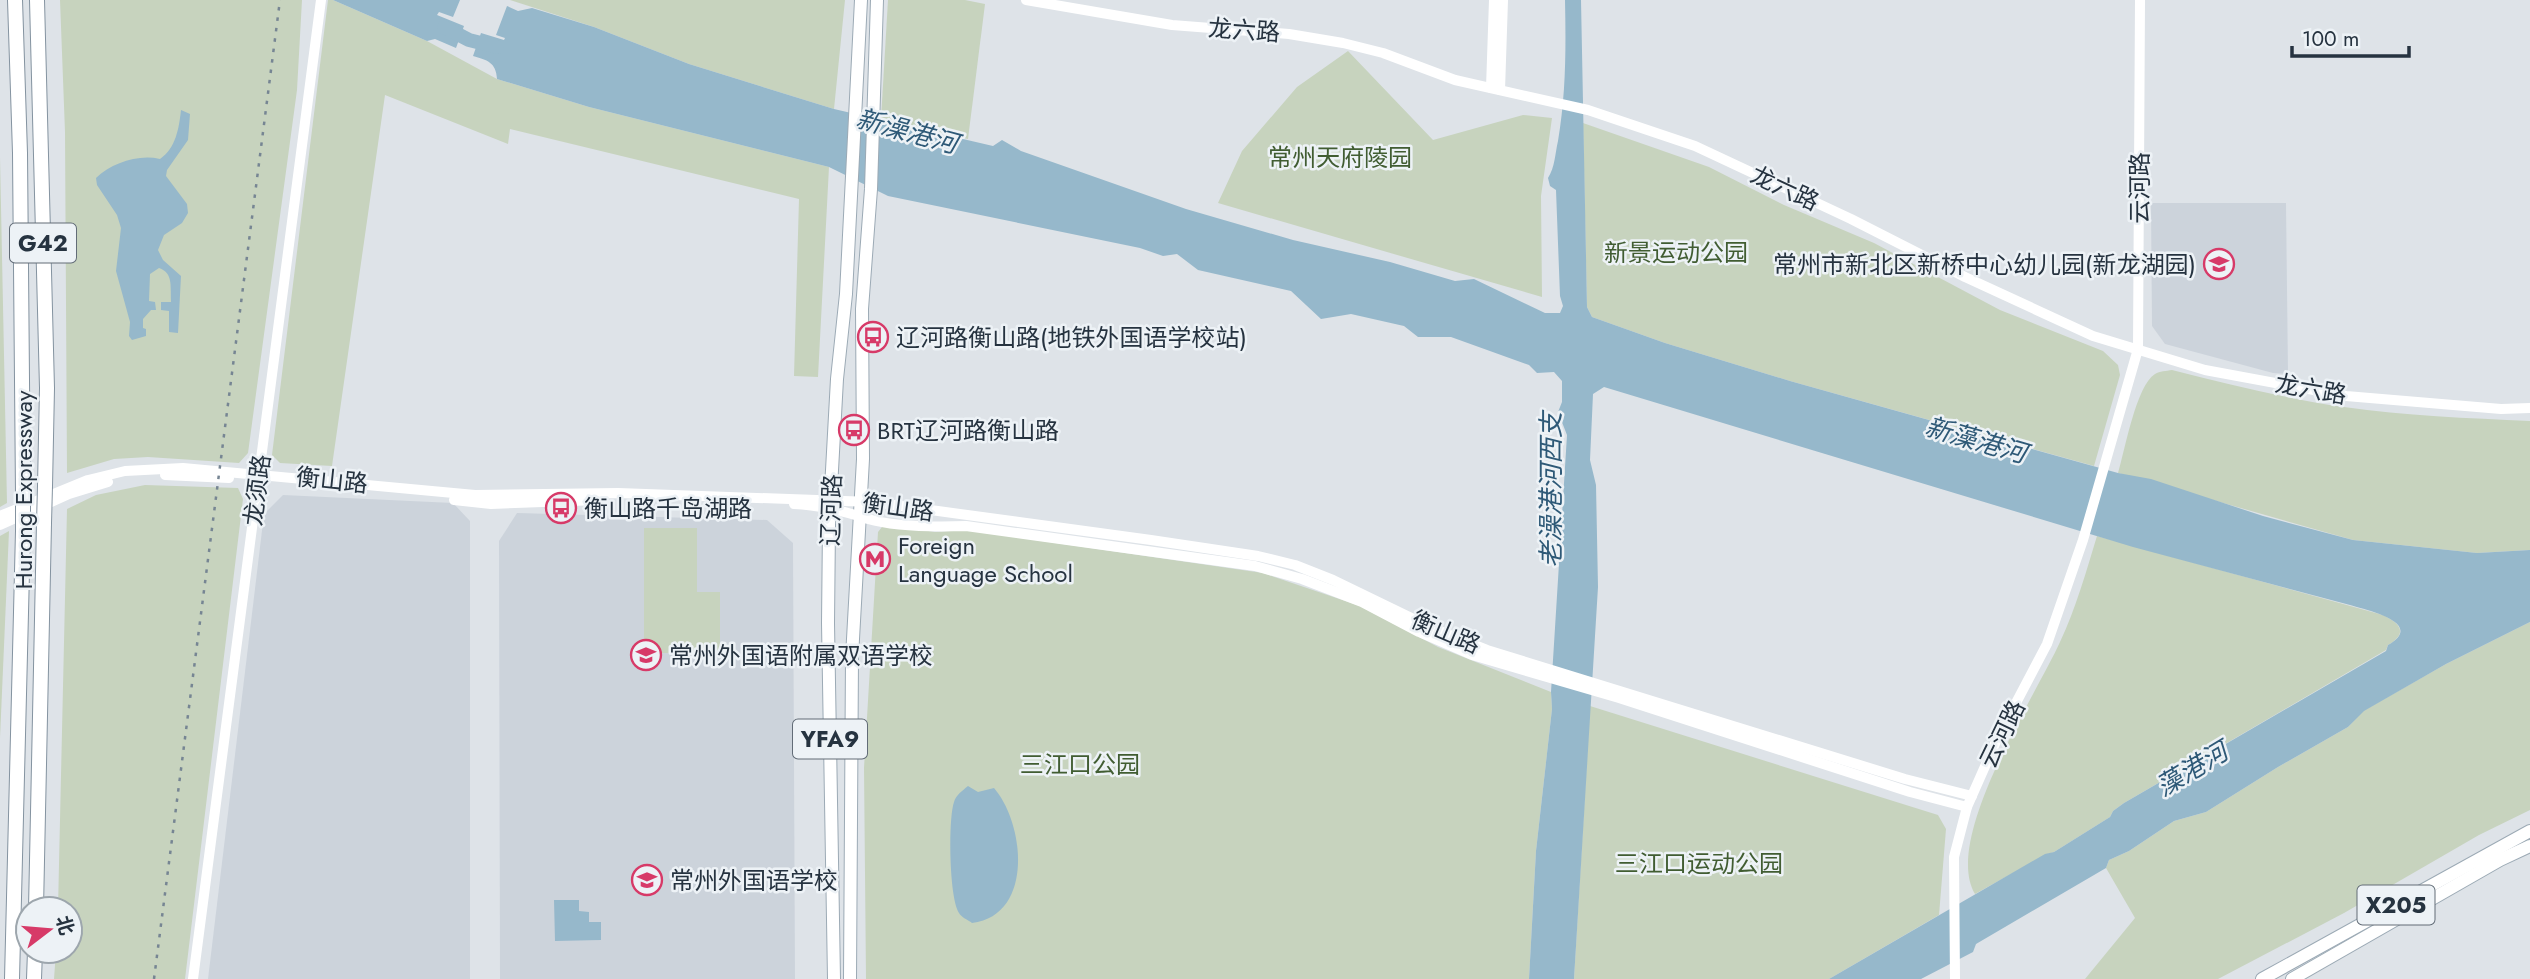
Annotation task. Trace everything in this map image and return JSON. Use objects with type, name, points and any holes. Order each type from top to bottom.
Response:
[{"type":"highway","name":"Hurong Expressway","points":[[12,979],[23,531],[20,180],[15,0]]},
{"type":"highway","name":"Hurong Expressway","points":[[36,895],[47,387],[37,0]]},
{"type":"main road","name":"辽河路","points":[[835,979],[828,623],[830,504],[837,379],[846,293],[861,0]]},
{"type":"main road","name":"辽河路","points":[[850,979],[852,657],[864,447],[862,309],[871,189],[877,0]]},
{"type":"main road","name":"X205","points":[[2262,979],[2530,831]]},
{"type":"main road","name":"X205","points":[[2292,979],[2500,860],[2530,846]]},
{"type":"street","name":"龙六路","points":[[1026,0],[1172,25],[1289,33],[1343,43],[1383,53],[1455,80],[1554,100],[1588,110],[1695,146],[2093,336],[2205,370],[2346,396],[2501,409],[2530,408]]},
{"type":"street","points":[[1494,0],[1495,89]]},
{"type":"street","points":[[1495,89],[1503,0]]},
{"type":"street","name":"云河路","points":[[1955,979],[1954,857],[1970,801],[1998,737],[2048,644],[2083,540],[2138,349],[2140,0]]},
{"type":"street","name":"龙须路","points":[[192,979],[320,4]]},
{"type":"street","name":"衡山路","points":[[0,516],[65,488],[125,471],[183,468],[475,495],[618,493],[830,504],[861,501],[1164,542],[1283,562],[1333,580],[1432,628],[1550,673],[1970,801]]},
{"type":"street","name":"衡山路","points":[[0,525],[69,494],[110,481],[138,476],[259,477]]},
{"type":"street","name":"衡山路","points":[[830,504],[869,519],[932,527],[966,526],[1255,566],[1302,579],[1362,602],[1419,632],[1472,655],[1550,673]]},
{"type":"shaded area","name":"常州市新北区新桥中心幼儿园(新龙湖园)","points":[[2151,203],[2286,203],[2288,374],[2273,373],[2165,344],[2152,326]]},
{"type":"shaded area","points":[[283,495],[453,503],[470,521],[470,979],[208,979],[264,514]]},
{"type":"shaded area","points":[[517,513],[767,520],[793,543],[795,979],[500,979],[499,541]]},
{"type":"green space","points":[[60,0],[302,0],[297,90],[248,453],[239,463],[148,457],[114,459],[67,473],[65,132]]},
{"type":"green space","points":[[328,0],[427,41],[497,79],[589,107],[829,167],[818,377],[794,376],[799,199],[510,129],[508,144],[385,95],[332,466],[280,463],[272,455]]},
{"type":"green space","points":[[510,0],[845,0],[834,109],[689,64],[594,27]]},
{"type":"green space","points":[[888,0],[965,0],[985,4],[968,139],[881,119]]},
{"type":"green space","name":"常州天府陵园","points":[[1348,51],[1433,140],[1523,115],[1552,118],[1541,196],[1542,297],[1218,203],[1242,151],[1297,87]]},
{"type":"green space","name":"新景运动公园","points":[[1583,123],[1709,167],[1784,205],[1874,243],[2000,310],[2103,351],[2118,365],[2120,375],[2094,466],[1790,381],[1665,343],[1592,317],[1587,307]]},
{"type":"green space","points":[[0,157],[7,503],[0,507]]},
{"type":"green space","points":[[2172,370],[2322,404],[2413,415],[2530,421],[2530,550],[2477,553],[2353,540],[2118,473],[2142,391],[2155,374]]},
{"type":"green space","points":[[145,485],[238,488],[243,499],[185,979],[54,979],[55,965],[84,965],[84,895],[58,895],[67,509],[96,495]]},
{"type":"green space","name":"三江口公园","points":[[889,525],[935,532],[966,530],[1263,573],[1360,606],[1438,647],[1551,692],[1552,709],[1536,851],[1529,979],[866,979],[864,768],[878,532]]},
{"type":"green space","points":[[644,528],[697,528],[697,592],[720,592],[720,653],[644,653]]},
{"type":"green space","points":[[9,531],[0,738],[0,536]]},
{"type":"green space","points":[[2097,536],[2383,615],[2398,625],[2400,633],[2386,650],[2124,803],[2113,811],[2110,817],[2054,852],[1975,894],[1968,870],[1971,839],[1981,805],[2013,731],[2066,629]]},
{"type":"green space","points":[[2530,622],[2530,810],[2479,835],[2344,913],[2218,979],[2085,979],[2135,918],[2106,868],[2109,860],[2129,851],[2174,821],[2206,812],[2348,727],[2363,711],[2446,664]]},
{"type":"green space","name":"三江口运动公园","points":[[1590,706],[1938,815],[1946,829],[1939,915],[1829,979],[1574,979]]},
{"type":"water","points":[[333,0],[460,0],[453,17],[439,12],[437,15],[464,26],[456,48],[435,39],[427,41]]},
{"type":"water","points":[[1565,0],[1581,0],[1587,307],[1592,317],[1665,343],[1790,381],[2118,473],[2151,479],[2263,516],[2353,540],[2477,553],[2530,550],[2530,622],[2446,664],[2364,711],[2348,727],[2206,812],[2174,821],[2129,851],[2109,860],[2106,868],[1976,944],[1973,952],[1921,979],[1829,979],[2045,854],[2054,852],[2110,817],[2113,811],[2124,803],[2386,651],[2388,645],[2398,637],[2400,630],[2390,619],[2368,610],[2133,547],[1604,387],[1593,394],[1590,460],[1596,485],[1598,587],[1574,979],[1529,979],[1536,851],[1552,709],[1567,435],[1558,412],[1562,402],[1562,381],[1554,372],[1537,373],[1529,365],[1451,337],[1418,337],[1404,326],[1351,314],[1321,319],[1291,291],[1198,270],[1177,254],[1163,256],[1140,248],[888,196],[829,167],[589,107],[497,79],[495,69],[490,63],[473,56],[481,33],[504,40],[505,38],[496,35],[507,6],[518,11],[532,8],[594,27],[689,64],[834,109],[993,146],[1002,140],[1021,151],[1186,209],[1293,240],[1390,262],[1455,281],[1474,279],[1545,313],[1560,313],[1563,306],[1560,296],[1556,190],[1550,186],[1548,178],[1554,160],[1563,106]]},
{"type":"water","points":[[181,110],[190,114],[188,140],[167,170],[166,176],[187,204],[188,213],[182,223],[164,235],[158,250],[163,260],[181,276],[178,333],[169,332],[169,311],[161,310],[161,302],[171,302],[171,286],[167,273],[159,268],[150,274],[149,301],[155,302],[156,310],[151,310],[143,319],[146,336],[132,340],[129,336],[130,322],[116,271],[121,228],[117,215],[97,185],[96,178],[126,161],[160,159],[173,143]]},
{"type":"water","points":[[968,786],[978,792],[994,788],[1004,804],[1017,844],[1018,866],[1014,886],[1006,904],[992,916],[972,923],[960,914],[956,905],[950,858],[954,802]]},
{"type":"water","points":[[554,900],[579,900],[579,911],[589,912],[589,922],[601,922],[601,940],[555,941]]},
{"type":"waterway","name":"新澡港河","points":[[444,27],[469,40],[497,47]]},
{"type":"railway","points":[[154,979],[280,0]]},
{"type":"place","name":"常州市新北区新桥中心幼儿园(新龙湖园)","points":[[2219,264]]},
{"type":"place","name":"辽河路衡山路(地铁外国语学校站)","points":[[873,337]]},
{"type":"place","name":"BRT辽河路衡山路","points":[[854,430]]},
{"type":"place","name":"衡山路千岛湖路","points":[[561,508]]},
{"type":"place","name":"Foreign Language School","points":[[875,559]]},
{"type":"place","name":"常州外国语附属双语学校","points":[[646,655]]},
{"type":"place","name":"常州外国语学校","points":[[647,880]]},
{"type":"water label","name":"新藻港河","points":[[1976,440]]},
{"type":"water label","name":"老澡港河西支","points":[[1551,490]]},
{"type":"water label","name":"藻港河","points":[[2192,769]]}]
